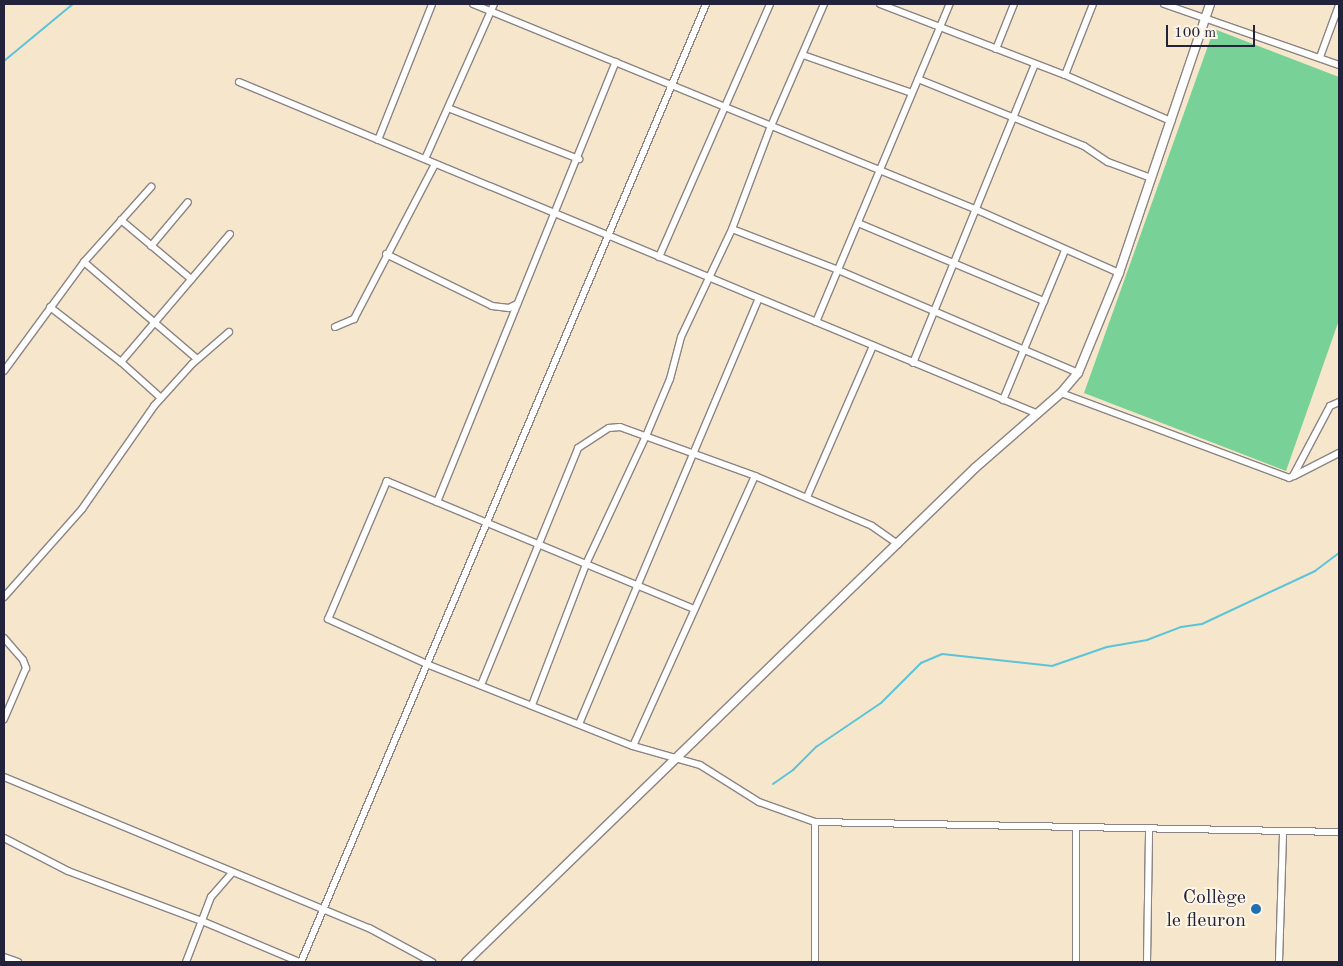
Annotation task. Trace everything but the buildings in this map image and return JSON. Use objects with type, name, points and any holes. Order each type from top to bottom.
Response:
[{"type":"street","points":[[378,140],[432,4]]},
{"type":"street","points":[[473,4],[977,210],[1119,273]]},
{"type":"street","points":[[425,159],[494,4]]},
{"type":"street","points":[[4,838],[68,870],[202,921],[300,962],[428,665],[706,4]]},
{"type":"street","points":[[660,257],[724,106],[770,4]]},
{"type":"street","points":[[532,705],[586,564],[646,436],[670,379],[681,337],[732,229],[771,126],[824,4]]},
{"type":"street","points":[[882,4],[1065,76],[1171,121]]},
{"type":"street","points":[[816,322],[950,4]]},
{"type":"street","points":[[996,49],[1014,4]]},
{"type":"street","points":[[1065,76],[1093,4]]},
{"type":"street","points":[[1164,4],[1205,20],[1320,57],[1339,65]]},
{"type":"street","points":[[466,962],[976,468],[1061,393],[1078,373],[1119,273],[1210,4]]},
{"type":"street","points":[[1320,57],[1339,6]]},
{"type":"street","points":[[803,55],[912,93]]},
{"type":"street","points":[[437,502],[517,304],[579,159],[616,62]]},
{"type":"street","points":[[913,363],[1035,64]]},
{"type":"street","points":[[918,79],[1151,178]]},
{"type":"street","points":[[238,82],[1038,414]]},
{"type":"street","points":[[448,108],[579,159]]},
{"type":"street","points":[[335,327],[354,319],[377,278],[386,254],[435,164]]},
{"type":"street","points":[[4,371],[84,262],[151,187]]},
{"type":"street","points":[[151,246],[188,202]]},
{"type":"street","points":[[121,220],[191,279]]},
{"type":"street","points":[[858,223],[1044,301]]},
{"type":"street","points":[[732,229],[838,270],[1078,373]]},
{"type":"street","points":[[121,362],[230,234]]},
{"type":"street","points":[[1003,400],[1065,250]]},
{"type":"street","points":[[386,254],[492,306],[509,308],[517,304]]},
{"type":"street","points":[[84,262],[197,359]]},
{"type":"street","points":[[579,724],[759,298]]},
{"type":"street","points":[[50,308],[121,362],[161,398]]},
{"type":"street","points":[[4,597],[82,509],[161,398],[197,359],[229,332]]},
{"type":"street","points":[[807,497],[873,346]]},
{"type":"street","points":[[1061,393],[1289,478],[1339,453]]},
{"type":"street","points":[[1293,476],[1330,406],[1339,402]]},
{"type":"street","points":[[482,685],[578,448],[609,428],[620,427],[755,476],[872,526],[898,544]]},
{"type":"street","points":[[633,746],[755,476]]},
{"type":"street","points":[[694,609],[388,481],[328,619],[428,665],[633,746],[675,760],[700,765],[759,802],[815,822],[1149,831],[1339,832]]},
{"type":"street","points":[[4,638],[23,660],[26,668],[4,719]]},
{"type":"street","points":[[4,777],[370,928],[432,962]]},
{"type":"street","points":[[815,822],[815,962]]},
{"type":"street","points":[[1076,828],[1076,962]]},
{"type":"street","points":[[1147,962],[1149,831]]},
{"type":"street","points":[[1279,962],[1283,832]]},
{"type":"street","points":[[186,962],[211,897],[233,872]]},
{"type":"street","points":[[4,957],[18,962]]},
{"type":"green space","points":[[1214,29],[1339,77],[1339,320],[1286,471],[1084,393]]},
{"type":"waterway","points":[[4,61],[73,4]]},
{"type":"waterway","points":[[773,784],[793,770],[816,747],[881,703],[921,663],[942,654],[1052,666],[1107,647],[1147,640],[1181,627],[1202,624],[1315,571],[1339,553]]},
{"type":"place","name":"Collège le fleuron","points":[[1256,909]]}]
